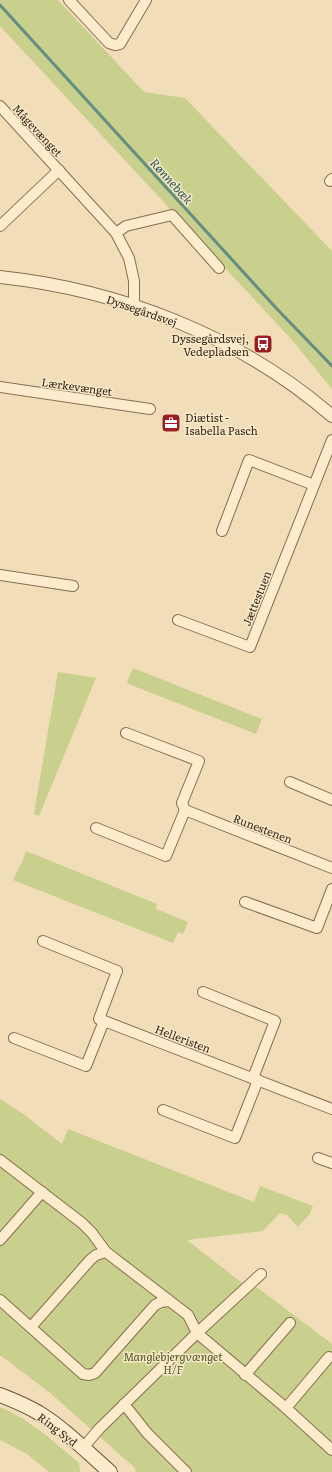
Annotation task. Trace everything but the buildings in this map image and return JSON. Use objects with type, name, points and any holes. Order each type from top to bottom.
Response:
[{"type":"main road","name":"Ring Syd","points":[[0,1395],[39,1413],[58,1426],[110,1472]]},
{"type":"street","points":[[69,0],[109,43],[115,45],[120,44],[146,0]]},
{"type":"street","name":"Mågevænget","points":[[0,106],[116,233],[129,258],[134,281],[134,306]]},
{"type":"street","name":"Mågevænget","points":[[0,226],[59,170]]},
{"type":"street","points":[[116,233],[126,226],[172,215],[219,268]]},
{"type":"street","name":"Dyssegårdsvej","points":[[0,277],[89,292],[134,306],[182,324],[239,352],[297,387],[332,416]]},
{"type":"street","name":"Lærkevænget","points":[[0,387],[150,409]]},
{"type":"street","name":"Jættestuen","points":[[178,620],[250,647],[332,440]]},
{"type":"street","points":[[222,531],[249,460],[314,486]]},
{"type":"street","points":[[0,575],[73,586]]},
{"type":"street","points":[[96,828],[166,856],[185,810],[182,802],[199,760],[126,733]]},
{"type":"street","points":[[290,782],[332,800]]},
{"type":"street","name":"Runestenen","points":[[185,810],[332,868]]},
{"type":"street","points":[[245,902],[317,928],[332,889]]},
{"type":"street","points":[[14,1038],[86,1066],[104,1021],[99,1019],[117,971],[43,941]]},
{"type":"street","points":[[163,1110],[236,1138],[275,1021],[204,992]]},
{"type":"street","name":"Helleristen","points":[[104,1021],[332,1109]]},
{"type":"street","points":[[318,1158],[332,1163]]},
{"type":"street","points":[[0,1160],[82,1222],[106,1252],[188,1315],[197,1334],[286,1408],[332,1450]]},
{"type":"street","points":[[0,1240],[42,1192]]},
{"type":"street","points":[[31,1327],[90,1260],[96,1255],[106,1252]]},
{"type":"street","points":[[83,1448],[99,1429],[124,1404],[261,1274]]},
{"type":"street","points":[[0,1300],[83,1374],[89,1375],[96,1373],[155,1305],[161,1302],[169,1301]]},
{"type":"street","points":[[245,1374],[290,1322]]},
{"type":"street","points":[[286,1408],[329,1357]]},
{"type":"street","points":[[124,1404],[147,1432],[186,1472]]},
{"type":"green space","points":[[0,0],[58,0],[144,92],[185,98],[332,251],[332,389],[291,339],[0,26]]},
{"type":"green space","points":[[133,668],[262,719],[256,734],[131,685],[127,682]]},
{"type":"green space","points":[[58,672],[96,678],[39,816],[34,814]]},
{"type":"green space","points":[[26,851],[157,904],[156,909],[188,922],[183,934],[178,932],[173,943],[13,880]]},
{"type":"green space","name":"Manglebjergvænget H/F","points":[[0,1099],[22,1113],[62,1144],[68,1129],[254,1202],[260,1186],[313,1206],[309,1215],[298,1227],[287,1215],[280,1213],[263,1231],[187,1240],[241,1282],[258,1288],[332,1344],[332,1472],[136,1472],[134,1467],[50,1393],[0,1355]]},
{"type":"green space","points":[[0,1407],[22,1418],[51,1439],[79,1463],[80,1472],[49,1472],[27,1454],[0,1440]]},
{"type":"waterway","name":"Rønnebæk","points":[[0,5],[277,309],[332,366]]},
{"type":"place","name":"Dyssegårdsvej, Vedepladsen","points":[[263,344]]},
{"type":"place","name":"Diætist - Isabella Pasch","points":[[171,423]]}]
